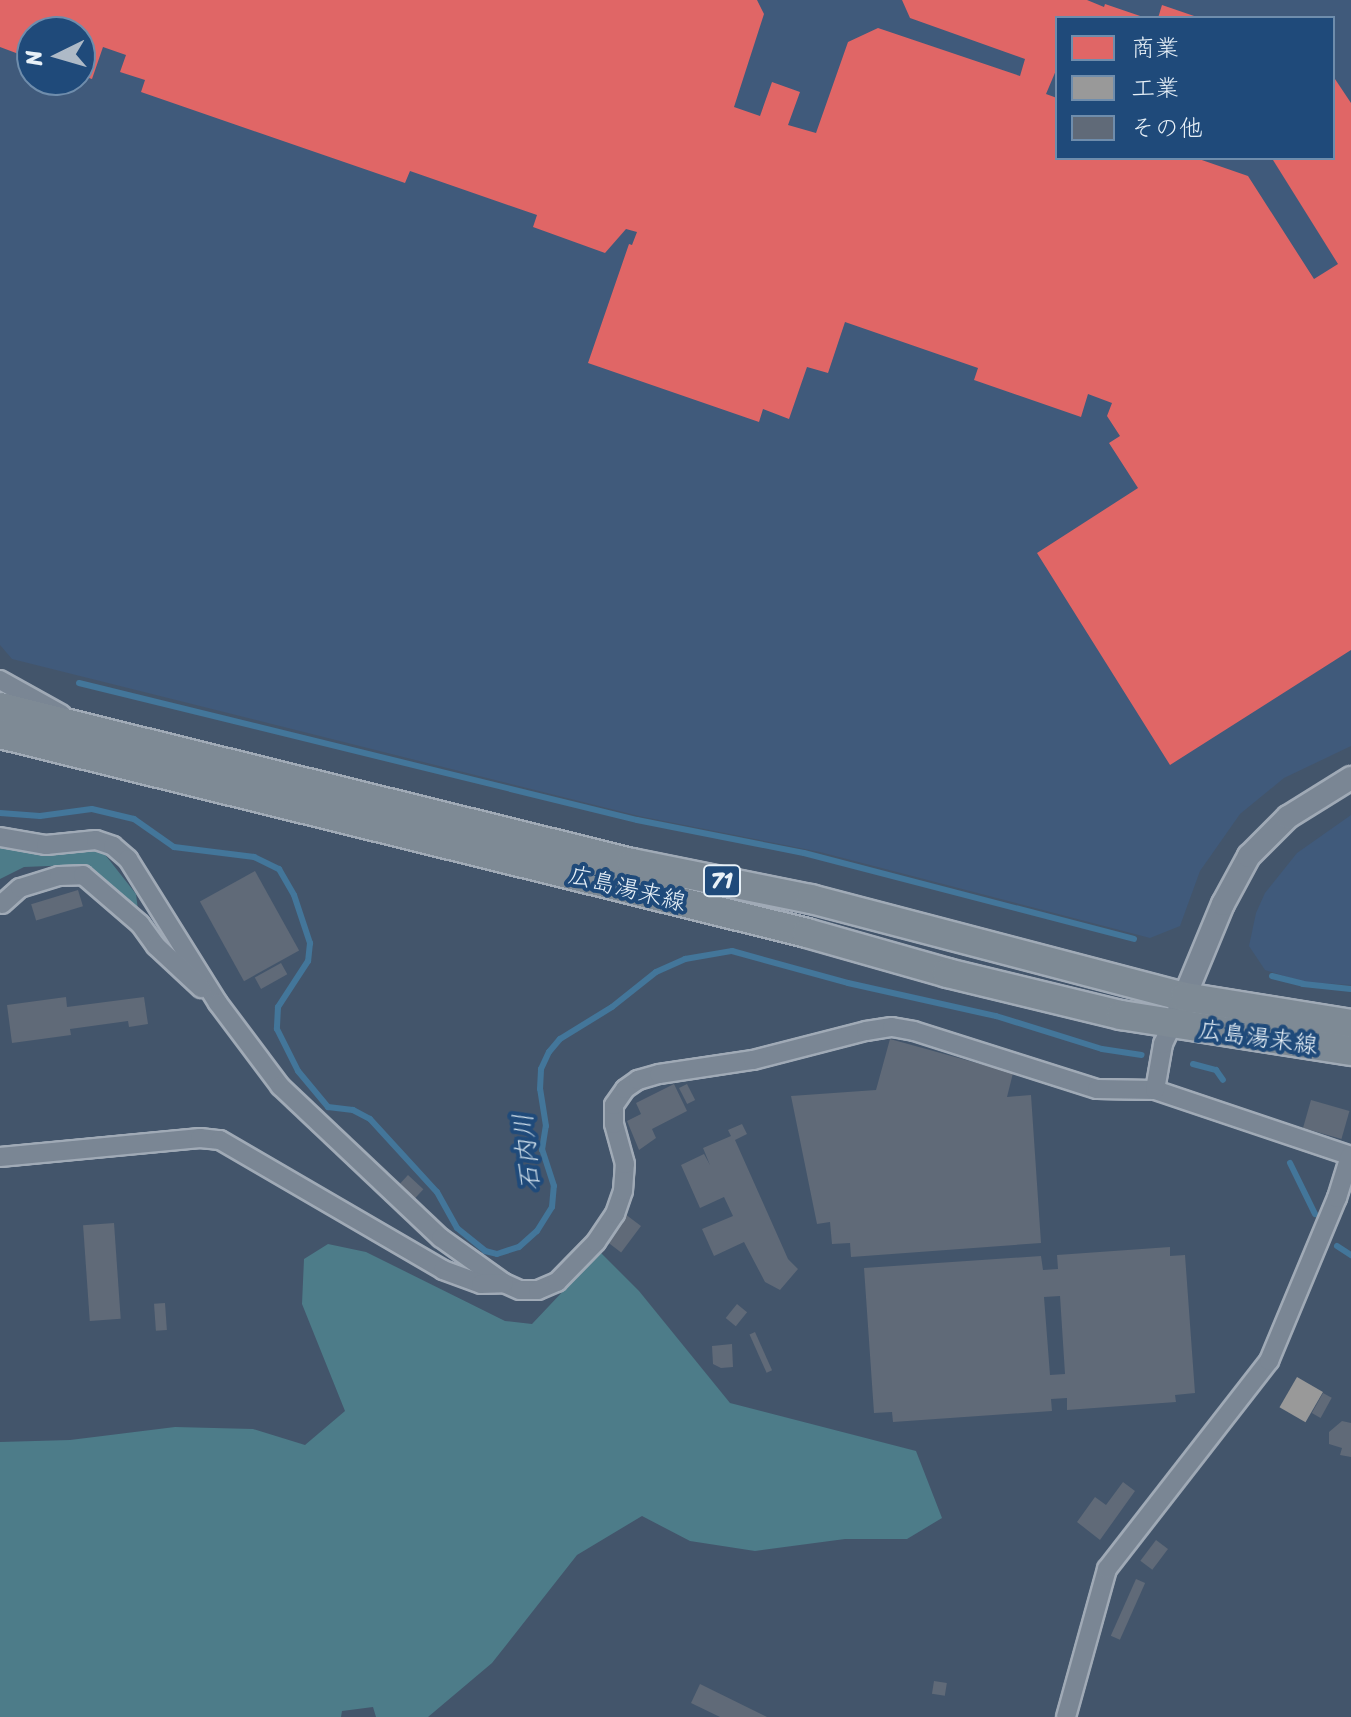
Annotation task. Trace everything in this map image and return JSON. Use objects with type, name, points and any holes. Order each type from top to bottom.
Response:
[{"type":"main road","name":"広島湯来線","points":[[0,707],[632,863],[811,899],[1185,997],[1351,1024]]},
{"type":"main road","name":"広島湯来線","points":[[0,734],[726,913],[959,976],[1172,1025],[1351,1051]]},
{"type":"street","points":[[0,680],[94,731]]},
{"type":"street","points":[[1155,1090],[1163,1044],[1223,904],[1249,856],[1288,817],[1351,778]]},
{"type":"street","points":[[0,837],[46,845],[96,840],[113,846],[128,859],[218,1003],[280,1086],[441,1238],[504,1283],[520,1290],[538,1290],[557,1282],[602,1233],[615,1214],[623,1191],[625,1164],[614,1124],[614,1105],[625,1089],[638,1080],[753,1060],[892,1027],[914,1031],[1097,1089],[1155,1090],[1350,1156],[1337,1198],[1269,1361],[1107,1569],[1066,1717]]},
{"type":"street","points":[[2,904],[20,888],[59,876],[83,875],[140,924],[156,946],[218,1003]]},
{"type":"street","points":[[0,1157],[200,1138],[220,1140],[443,1270],[481,1284],[504,1283]]},
{"type":"shaded area","points":[[0,0],[1351,0],[1351,746],[1284,778],[1240,814],[1200,871],[1180,926],[1150,938],[820,852],[639,816],[12,659],[0,645]]},
{"type":"shaded area","points":[[1351,815],[1351,985],[1304,982],[1265,970],[1249,946],[1256,913],[1265,893],[1297,853]]},
{"type":"green space","points":[[0,845],[103,852],[136,894],[138,910],[97,875],[73,865],[24,867],[0,879]]},
{"type":"green space","points":[[328,1244],[366,1252],[505,1321],[532,1324],[600,1252],[639,1291],[730,1403],[916,1451],[942,1518],[907,1539],[845,1539],[755,1551],[690,1541],[642,1516],[577,1555],[492,1663],[428,1717],[376,1717],[373,1707],[342,1711],[341,1717],[0,1717],[0,1442],[70,1440],[175,1427],[253,1429],[305,1445],[345,1411],[302,1304],[304,1259]]},
{"type":"building: 商業","points":[[0,0],[757,0],[764,14],[734,107],[760,116],[772,82],[800,92],[788,125],[816,133],[848,42],[878,28],[1020,76],[1025,59],[910,18],[902,0],[1087,0],[1140,16],[1055,16],[1055,73],[1046,94],[1055,97],[1055,160],[1202,160],[1248,176],[1314,279],[1338,264],[1273,160],[1335,160],[1335,79],[1351,103],[1351,650],[1170,765],[1037,553],[1138,488],[1109,443],[1120,436],[1107,416],[1112,403],[1088,394],[1081,417],[974,380],[978,368],[845,322],[828,373],[807,367],[789,419],[763,409],[759,422],[588,363],[629,244],[632,245],[637,232],[626,229],[605,253],[533,227],[537,215],[410,171],[405,183],[141,92],[145,80],[120,72],[126,55],[103,47],[96,67],[96,16],[16,16],[16,53],[0,47]]},
{"type":"building: 商業","points":[[1162,5],[1194,16],[1159,16]]},
{"type":"building: 工業","points":[[1297,1377],[1323,1392],[1305,1422],[1280,1407]]},
{"type":"building: その他","points":[[255,871],[299,951],[244,981],[200,902]]},
{"type":"building: その他","points":[[78,890],[83,906],[36,921],[31,904]]},
{"type":"building: その他","points":[[281,963],[287,974],[261,989],[255,978]]},
{"type":"building: その他","points":[[66,997],[67,1007],[144,997],[148,1024],[129,1027],[128,1021],[70,1029],[71,1035],[12,1043],[7,1005]]},
{"type":"building: その他","points":[[890,1039],[1013,1073],[1007,1097],[1031,1095],[1041,1243],[851,1257],[850,1243],[832,1244],[830,1222],[817,1224],[791,1096],[876,1090]]},
{"type":"building: その他","points":[[674,1084],[687,1111],[652,1129],[656,1138],[639,1150],[627,1121],[641,1114],[636,1103]]},
{"type":"building: その他","points":[[687,1084],[695,1100],[687,1104],[679,1088]]},
{"type":"building: その他","points":[[1311,1100],[1349,1111],[1341,1139],[1303,1128]]},
{"type":"building: その他","points":[[742,1124],[747,1134],[735,1140],[788,1259],[798,1269],[780,1290],[765,1282],[744,1242],[714,1256],[702,1229],[733,1216],[724,1197],[700,1208],[681,1165],[704,1154],[710,1165],[703,1148],[731,1136],[728,1130]]},
{"type":"building: その他","points":[[408,1175],[423,1189],[411,1202],[396,1188]]},
{"type":"building: その他","points":[[625,1214],[641,1226],[621,1252],[605,1240]]},
{"type":"building: その他","points":[[114,1223],[121,1319],[90,1321],[83,1225]]},
{"type":"building: その他","points":[[1170,1247],[1170,1256],[1185,1255],[1195,1393],[1175,1395],[1176,1402],[1067,1410],[1067,1398],[1051,1399],[1052,1411],[893,1422],[892,1412],[874,1413],[864,1268],[1041,1256],[1043,1270],[1058,1269],[1057,1255]],"holes":[[[1060,1296],[1065,1374],[1050,1375],[1044,1297]]]},
{"type":"building: その他","points":[[165,1303],[167,1330],[156,1331],[154,1304]]},
{"type":"building: その他","points":[[737,1304],[747,1312],[736,1326],[726,1318]]},
{"type":"building: その他","points":[[755,1332],[772,1370],[767,1373],[750,1334]]},
{"type":"building: その他","points":[[732,1344],[733,1367],[721,1368],[713,1364],[712,1346]]},
{"type":"building: その他","points":[[1323,1393],[1332,1398],[1321,1418],[1312,1413]]},
{"type":"building: その他","points":[[1342,1421],[1351,1423],[1351,1457],[1340,1455],[1342,1448],[1329,1444],[1329,1432]]},
{"type":"building: その他","points":[[1123,1482],[1135,1491],[1100,1540],[1077,1522],[1095,1497],[1106,1505]]},
{"type":"building: その他","points":[[1156,1540],[1168,1549],[1152,1570],[1140,1561]]},
{"type":"building: その他","points":[[1136,1579],[1145,1583],[1120,1640],[1111,1636]]},
{"type":"building: その他","points":[[934,1681],[947,1683],[945,1696],[932,1694]]},
{"type":"building: その他","points":[[700,1684],[767,1717],[720,1717],[691,1703]]},
{"type":"waterway","points":[[79,683],[637,820],[804,853],[1134,939]]},
{"type":"waterway","name":"石内川","points":[[0,813],[40,816],[92,809],[134,819],[174,847],[254,857],[279,869],[294,895],[310,943],[308,961],[278,1007],[277,1029],[298,1071],[328,1107],[353,1110],[370,1119],[437,1192],[457,1228],[485,1251],[497,1254],[519,1247],[537,1231],[552,1207],[554,1186],[542,1150],[546,1126],[540,1089],[541,1069],[549,1052],[560,1039],[612,1007],[656,972],[685,959],[732,951],[848,983],[996,1016],[1102,1049],[1142,1055]]},
{"type":"waterway","points":[[1272,976],[1303,984],[1351,989]]},
{"type":"waterway","name":"石内川","points":[[1193,1064],[1216,1070],[1223,1080]]},
{"type":"waterway","name":"石内川","points":[[1290,1163],[1315,1214]]},
{"type":"waterway","name":"石内川","points":[[1337,1246],[1351,1255]]}]
